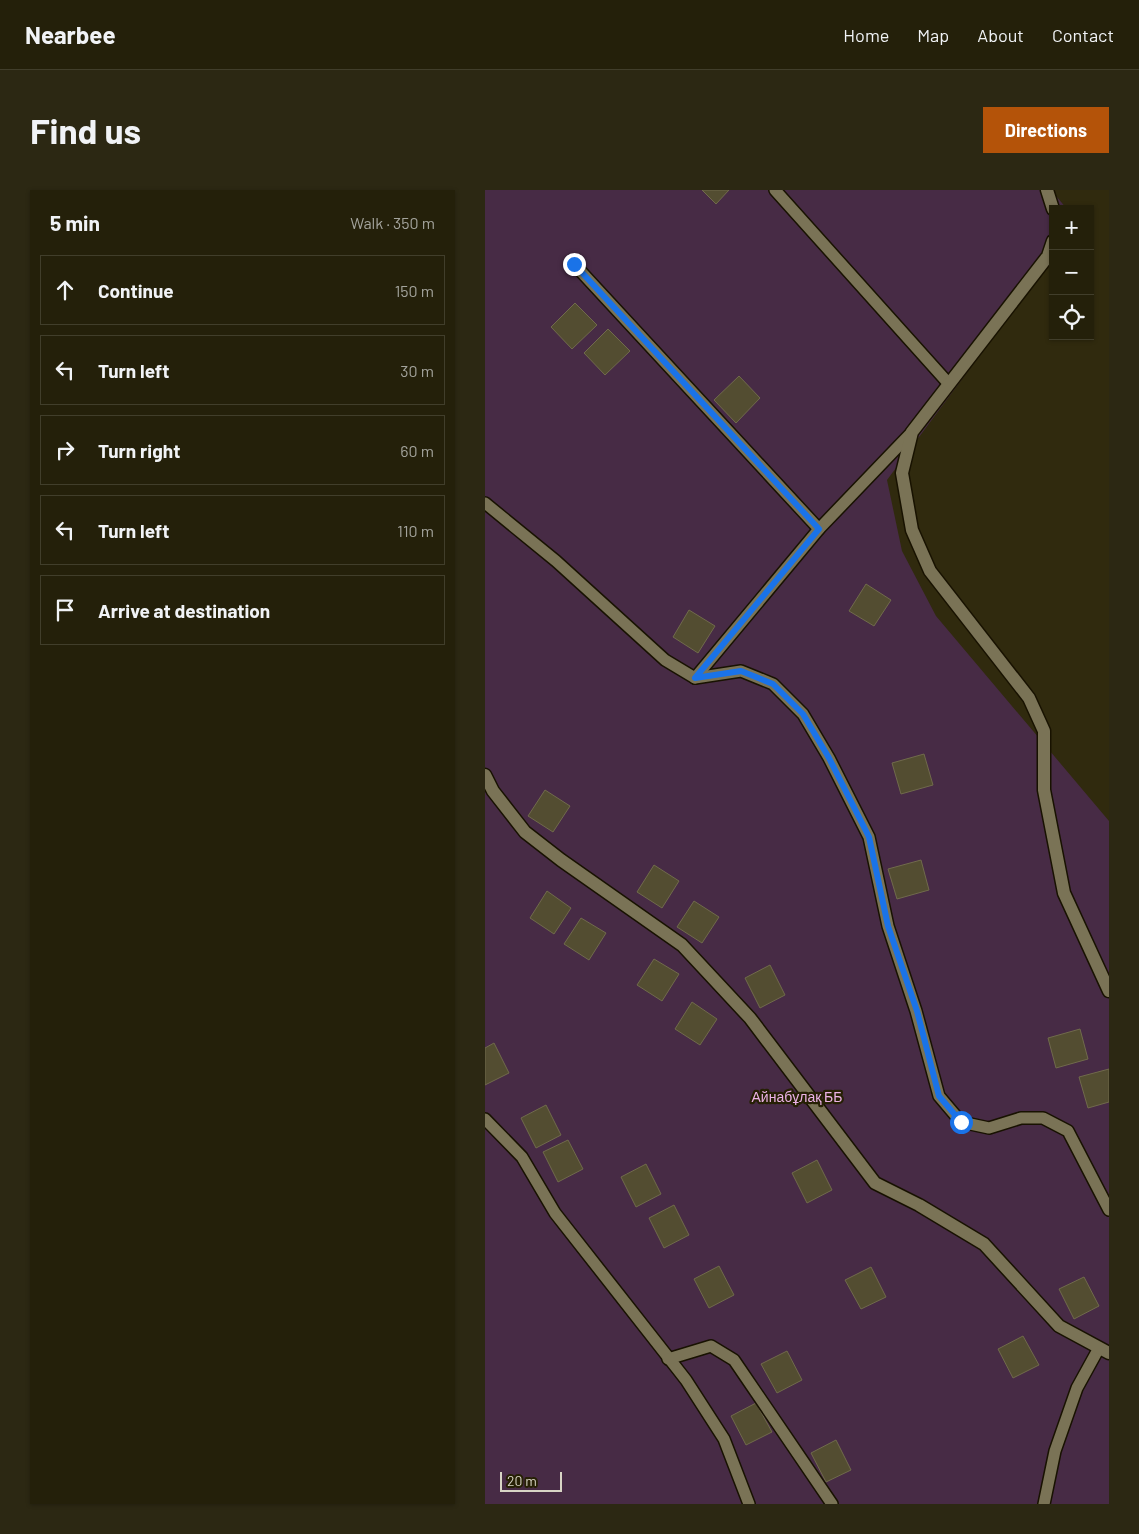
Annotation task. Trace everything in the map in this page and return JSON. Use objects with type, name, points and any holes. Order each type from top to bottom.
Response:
[{"type":"street","points":[[1047,190],[1052,205]]},
{"type":"street","points":[[1050,250],[1048,256],[912,432],[902,473],[912,530],[929,571],[1029,698],[1044,731],[1044,790],[1064,893],[1109,991]]},
{"type":"street","points":[[485,775],[493,791],[525,832],[561,860],[682,945],[751,1018],[875,1183],[919,1205],[984,1244],[1059,1326],[1104,1351]]},
{"type":"lane","points":[[775,190],[949,384]]},
{"type":"lane","points":[[574,264],[819,529]]},
{"type":"lane","points":[[695,678],[819,529],[912,432]]},
{"type":"lane","points":[[485,503],[556,561],[665,660],[695,678],[741,671],[773,684],[803,714],[829,758],[869,837],[888,926],[917,1011],[939,1096],[961,1122],[989,1128],[1021,1118],[1043,1118],[1068,1131],[1109,1210]]},
{"type":"lane","points":[[485,1119],[522,1157],[555,1213],[686,1380],[724,1440],[749,1504]]},
{"type":"lane","points":[[668,1358],[711,1346],[733,1360],[832,1504]]},
{"type":"lane","points":[[1044,1504],[1055,1451],[1077,1388],[1104,1351]]},
{"type":"green space","name":"Айнабұлақ ББ","points":[[485,190],[1051,190],[1064,205],[1049,205],[1049,262],[887,480],[902,551],[936,616],[1109,821],[1109,1504],[485,1504]]},
{"type":"building","points":[[702,190],[729,190],[716,204]]},
{"type":"building","points":[[575,303],[597,325],[572,349],[551,327]]},
{"type":"building","points":[[608,329],[630,351],[605,375],[584,353]]},
{"type":"building","points":[[739,376],[760,398],[736,423],[714,400]]},
{"type":"building","points":[[866,584],[891,600],[874,626],[849,611]]},
{"type":"building","points":[[689,610],[715,626],[698,653],[673,637]]},
{"type":"building","points":[[924,754],[933,785],[901,794],[892,763]]},
{"type":"building","points":[[545,790],[570,806],[553,832],[528,816]]},
{"type":"building","points":[[921,860],[929,890],[897,899],[888,869]]},
{"type":"building","points":[[654,865],[679,881],[662,908],[637,892]]},
{"type":"building","points":[[547,891],[571,908],[554,934],[530,918]]},
{"type":"building","points":[[694,901],[719,917],[702,943],[677,927]]},
{"type":"building","points":[[581,918],[606,933],[589,960],[564,944]]},
{"type":"building","points":[[654,959],[679,974],[662,1001],[637,985]]},
{"type":"building","points":[[770,965],[785,995],[760,1008],[745,978]]},
{"type":"building","points":[[692,1002],[717,1019],[700,1045],[675,1029]]},
{"type":"building","points":[[1080,1029],[1088,1059],[1056,1068],[1048,1038]]},
{"type":"building","points":[[494,1043],[509,1073],[485,1085],[485,1048]]},
{"type":"building","points":[[1109,1069],[1109,1102],[1088,1108],[1079,1077]]},
{"type":"building","points":[[546,1105],[561,1135],[536,1148],[521,1118]]},
{"type":"building","points":[[568,1140],[583,1169],[558,1182],[543,1152]]},
{"type":"building","points":[[817,1160],[832,1190],[807,1203],[792,1173]]},
{"type":"building","points":[[646,1164],[661,1194],[636,1207],[621,1177]]},
{"type":"building","points":[[674,1205],[689,1235],[664,1248],[649,1218]]},
{"type":"building","points":[[719,1266],[734,1295],[709,1308],[694,1279]]},
{"type":"building","points":[[871,1267],[886,1297],[861,1309],[845,1280]]},
{"type":"building","points":[[1084,1277],[1099,1306],[1074,1319],[1059,1289]]},
{"type":"building","points":[[1023,1336],[1039,1365],[1013,1378],[998,1349]]},
{"type":"building","points":[[787,1351],[802,1380],[777,1393],[761,1364]]},
{"type":"building","points":[[756,1403],[772,1432],[746,1445],[731,1416]]},
{"type":"building","points":[[836,1440],[851,1470],[826,1482],[811,1453]]},
{"type":"route","points":[[574,264],[819,529],[695,678],[741,671],[773,684],[803,714],[829,758],[869,837],[888,926],[917,1011],[939,1096],[961,1122]]}]
